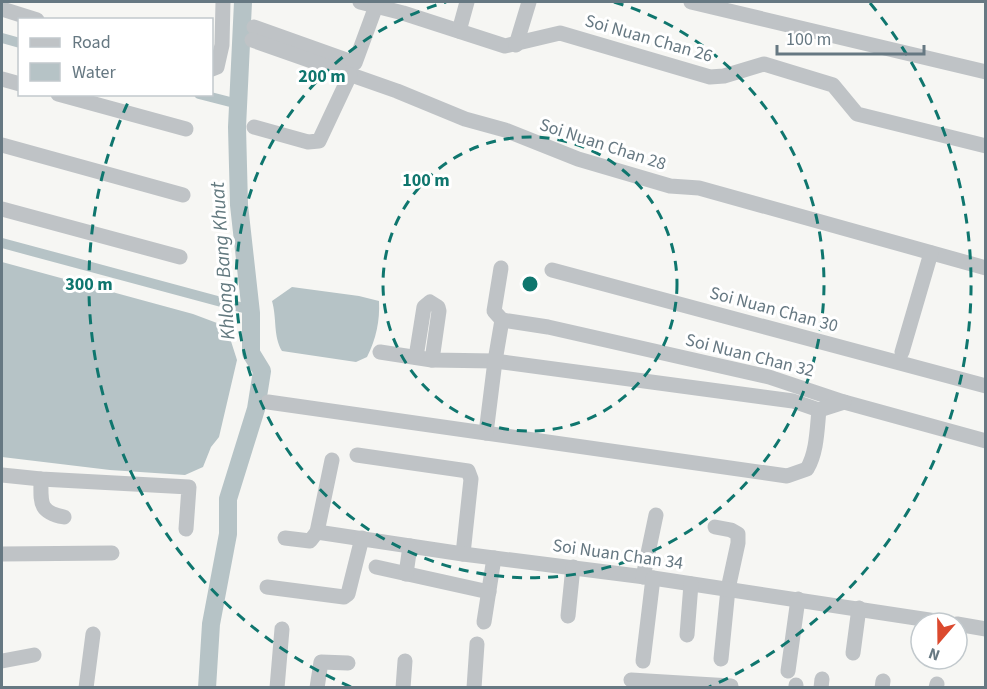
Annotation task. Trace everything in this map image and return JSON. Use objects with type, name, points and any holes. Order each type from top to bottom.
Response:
[{"type":"street","points":[[213,69],[217,67],[220,54],[223,2]]},
{"type":"street","name":"Soi Nuan Chan 26","points":[[360,2],[376,6],[405,7],[459,31],[505,46],[560,33],[710,77],[724,76],[764,64],[833,85],[857,114],[986,146]]},
{"type":"street","points":[[459,31],[467,2]]},
{"type":"street","points":[[516,45],[529,2]]},
{"type":"street","points":[[691,2],[986,72]]},
{"type":"street","name":"Soi Nuan Chan 28","points":[[376,6],[355,63],[253,33],[350,75],[465,119],[505,130],[578,159],[670,186],[699,188],[986,268]]},
{"type":"street","points":[[2,9],[31,18]]},
{"type":"street","points":[[254,127],[308,142],[319,141],[350,75]]},
{"type":"street","points":[[2,79],[18,83]]},
{"type":"street","points":[[65,96],[186,129]]},
{"type":"street","points":[[2,145],[183,195]]},
{"type":"street","points":[[2,208],[180,257]]},
{"type":"street","points":[[902,352],[931,253]]},
{"type":"street","points":[[486,433],[502,320],[494,311],[501,268]]},
{"type":"street","name":"Soi Nuan Chan 30","points":[[552,270],[986,386]]},
{"type":"street","name":"Soi Nuan Chan 32","points":[[502,320],[548,327],[769,377],[844,402],[986,441]]},
{"type":"street","points":[[380,352],[424,358],[495,361],[793,401],[819,410],[844,402]]},
{"type":"street","points":[[698,361],[702,372],[699,389]]},
{"type":"street","points":[[268,402],[787,476],[807,469],[809,465],[819,410]]},
{"type":"street","points":[[357,455],[468,471],[471,479],[462,554]]},
{"type":"street","points":[[317,532],[332,460]]},
{"type":"street","points":[[2,475],[189,487],[186,529]]},
{"type":"street","points":[[41,479],[43,508],[52,515],[64,517]]},
{"type":"street","points":[[643,661],[648,577],[656,515]]},
{"type":"street","points":[[715,527],[738,534],[728,589],[721,659]]},
{"type":"street","name":"Soi Nuan Chan 34","points":[[285,538],[310,541],[317,532],[462,554],[648,577],[909,616]]},
{"type":"street","points":[[267,587],[344,597],[349,590],[362,538]]},
{"type":"street","points":[[406,574],[410,546]]},
{"type":"street","points":[[2,554],[112,554]]},
{"type":"street","points":[[484,622],[494,558]]},
{"type":"street","points":[[376,567],[489,592]]},
{"type":"street","points":[[568,616],[573,567]]},
{"type":"street","points":[[687,634],[691,584]]},
{"type":"street","points":[[788,671],[798,599]]},
{"type":"street","points":[[853,653],[859,608]]},
{"type":"street","points":[[969,626],[986,629]]},
{"type":"street","points":[[277,687],[282,629]]},
{"type":"street","points":[[86,687],[93,634]]},
{"type":"street","points":[[474,687],[477,644]]},
{"type":"street","points":[[2,661],[34,655]]},
{"type":"street","points":[[317,687],[321,662],[348,663]]},
{"type":"street","points":[[403,687],[405,662]]},
{"type":"street","points":[[631,680],[685,686],[731,686]]},
{"type":"water","points":[[2,262],[193,314],[217,323],[229,335],[237,360],[219,437],[211,447],[203,467],[185,475],[110,470],[2,457]]},
{"type":"water","points":[[292,287],[379,301],[377,330],[367,357],[356,362],[282,351],[277,339],[272,301]]},
{"type":"waterway","name":"Khlong Bang Khuat","points":[[207,688],[211,624],[228,534],[228,499],[256,409],[262,371],[251,353],[251,313],[239,205],[237,127],[243,2]]},
{"type":"waterway","points":[[2,38],[18,42]]},
{"type":"waterway","points":[[207,96],[238,104]]},
{"type":"waterway","points":[[2,243],[251,310]]}]
